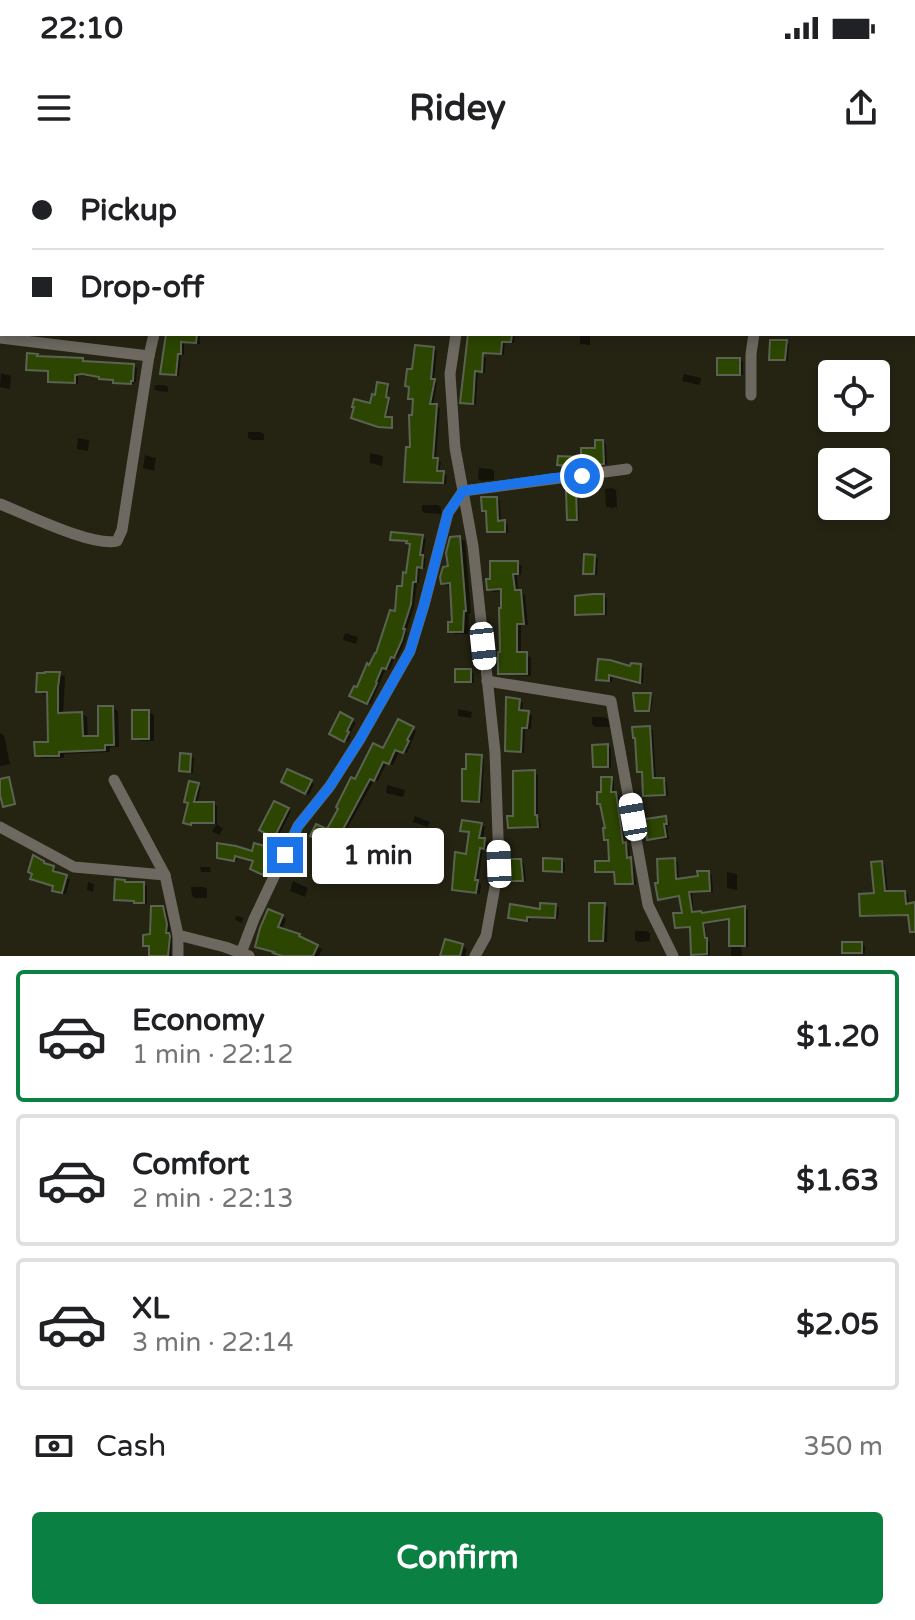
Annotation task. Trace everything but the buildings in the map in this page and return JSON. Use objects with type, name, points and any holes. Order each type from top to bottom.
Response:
[{"type":"street","points":[[0,504],[77,534],[108,543],[117,541],[122,530],[154,336]]},
{"type":"street","points":[[456,336],[450,374],[455,448],[473,546],[495,752],[499,864],[486,936],[475,956]]},
{"type":"street","points":[[751,395],[754,336]]},
{"type":"street","points":[[0,338],[149,356]]},
{"type":"street","points":[[178,935],[245,955],[260,907],[298,826],[353,751],[410,651],[448,513],[463,491],[627,469]]},
{"type":"street","points":[[487,681],[611,701],[648,905],[673,956]]},
{"type":"street","points":[[114,780],[165,875],[178,935],[178,956]]},
{"type":"street","points":[[0,827],[74,867],[165,875]]},
{"type":"route","points":[[285,855],[298,826],[330,786],[410,651],[448,513],[463,491],[582,476]]}]
